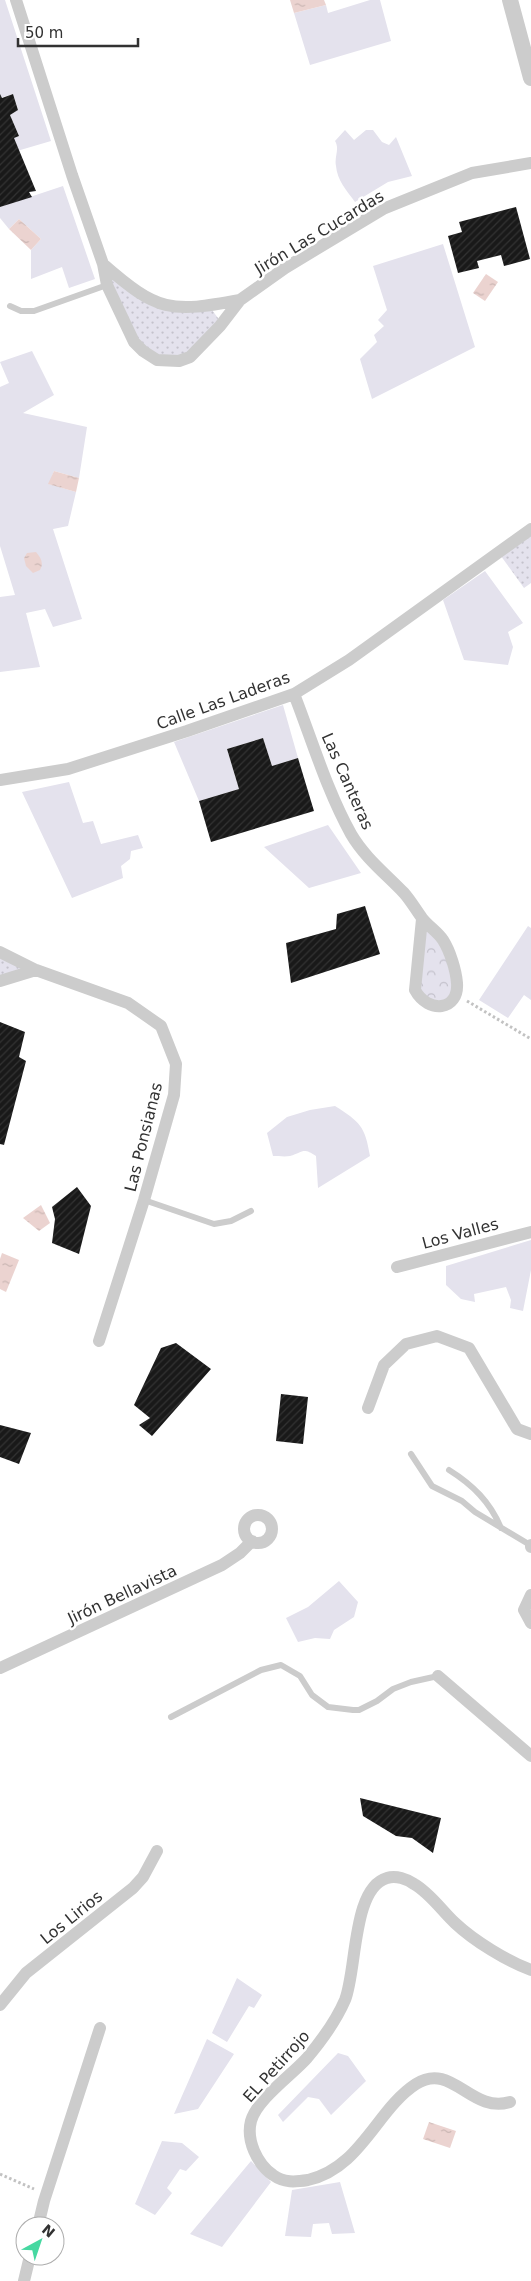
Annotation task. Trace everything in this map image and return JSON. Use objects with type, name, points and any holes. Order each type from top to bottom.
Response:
[{"type":"street","name":"Jirón Las Cucardas","points":[[16,0],[72,175],[103,264],[107,286],[134,342],[143,351],[157,360],[179,361],[190,357],[220,326],[240,300],[285,268],[384,209],[472,174],[531,162]]},
{"type":"street","points":[[510,0],[531,78]]},
{"type":"street","name":"Jirón Las Cucardas","points":[[103,264],[128,286],[156,303],[176,308],[209,306],[240,300]]},
{"type":"street","points":[[209,306],[215,313],[220,326]]},
{"type":"street","name":"Calle Las Laderas","points":[[0,780],[68,769],[294,694],[349,660],[531,529]]},
{"type":"street","name":"Las Canteras","points":[[294,694],[331,790],[352,835],[374,864],[406,895],[422,919],[443,940],[457,980],[456,994]]},
{"type":"street","points":[[422,919],[415,990],[420,999],[430,1006],[438,1007],[453,999],[456,994]]},
{"type":"street","name":"Las Ponsianas","points":[[0,952],[36,970],[128,1003],[161,1026],[176,1064],[174,1094],[144,1200],[99,1341]]},
{"type":"street","points":[[0,981],[36,970]]},
{"type":"street","name":"Los Valles","points":[[397,1267],[531,1232]]},
{"type":"street","points":[[368,1408],[384,1365],[406,1344],[437,1336],[469,1348],[517,1429],[531,1434]]},
{"type":"street","name":"Jirón Bellavista","points":[[0,1668],[222,1566],[240,1553],[252,1541]]},
{"type":"street","points":[[531,1595],[524,1610],[526,1617],[531,1623]]},
{"type":"street","points":[[438,1676],[531,1756]]},
{"type":"street","name":"Los Lirios","points":[[0,2005],[26,1973],[133,1888],[143,1877],[157,1851]]},
{"type":"street","name":"EL Petirrojo","points":[[510,2102],[500,2105],[483,2102],[448,2081],[426,2079],[406,2092],[359,2147],[341,2163],[328,2172],[299,2181],[288,2182],[273,2175],[262,2165],[254,2150],[249,2133],[251,2120],[258,2108],[306,2059],[336,2018],[351,1982],[362,1908],[369,1892],[380,1882],[395,1877],[415,1884],[468,1934],[518,1965],[531,1970]]},
{"type":"street","points":[[40,2216],[100,2028]]},
{"type":"street","points":[[24,2281],[28,2266]]},
{"type":"lane","points":[[10,306],[21,311],[34,311],[107,286]]},
{"type":"lane","points":[[144,1200],[214,1224],[231,1221],[251,1211]]},
{"type":"lane","points":[[411,1454],[432,1486],[446,1495],[462,1501],[531,1546]]},
{"type":"lane","points":[[449,1470],[468,1482],[485,1500],[494,1511],[501,1528]]},
{"type":"lane","points":[[171,1717],[261,1670],[281,1666],[300,1676],[312,1695],[328,1707],[353,1710],[359,1710],[402,1686],[438,1676]]},
{"type":"path","points":[[456,994],[531,1039]]},
{"type":"path","points":[[0,2174],[46,2194]]},
{"type":"green space","points":[[0,0],[5,0],[51,141],[0,156],[0,142],[19,136],[10,115],[18,109],[13,94],[0,98]]},
{"type":"green space","points":[[370,0],[380,0],[391,41],[310,65],[294,13],[326,5],[328,13]]},
{"type":"green space","points":[[345,130],[354,140],[366,130],[373,130],[382,142],[389,145],[396,137],[412,176],[388,182],[355,202],[340,181],[336,166],[337,147],[335,141]]},
{"type":"green space","points":[[63,186],[95,279],[69,288],[62,267],[31,279],[31,250],[41,239],[19,219],[9,229],[0,218],[0,207]]},
{"type":"green space","points":[[443,244],[475,347],[372,399],[360,359],[377,342],[374,335],[384,326],[378,320],[387,310],[373,266]]},
{"type":"green space","points":[[103,264],[156,303],[209,306],[218,318],[220,326],[179,361],[143,351]]},
{"type":"green space","points":[[32,351],[54,395],[23,413],[87,427],[79,478],[54,471],[49,484],[76,492],[68,526],[53,529],[82,619],[53,627],[45,609],[26,613],[40,667],[0,672],[0,597],[15,595],[0,546],[0,387],[9,383],[0,362]]},
{"type":"green space","points":[[531,529],[531,583],[524,588],[498,552]]},
{"type":"green space","points":[[485,571],[523,623],[508,632],[513,647],[508,665],[464,660],[443,600]]},
{"type":"green space","points":[[283,705],[298,758],[272,766],[263,738],[227,749],[239,789],[199,801],[174,742]]},
{"type":"green space","points":[[69,782],[83,823],[93,821],[101,844],[138,835],[143,848],[131,851],[130,859],[121,866],[123,878],[72,898],[22,792]]},
{"type":"green space","points":[[328,825],[361,873],[309,888],[264,847]]},
{"type":"green space","points":[[422,919],[443,940],[457,980],[446,1005],[420,999]]},
{"type":"green space","points":[[528,926],[531,928],[531,1000],[524,995],[508,1018],[479,1000]]},
{"type":"green space","points":[[0,953],[36,970],[0,981]]},
{"type":"green space","points":[[335,1106],[350,1116],[360,1126],[366,1138],[370,1156],[318,1188],[316,1156],[305,1151],[290,1156],[273,1156],[267,1133],[287,1117],[310,1110]]},
{"type":"green space","points":[[531,1240],[531,1270],[523,1311],[510,1308],[511,1300],[506,1287],[474,1294],[475,1302],[461,1299],[446,1285],[446,1266]]},
{"type":"green space","points":[[339,1581],[358,1602],[354,1617],[334,1630],[330,1639],[315,1638],[298,1642],[286,1618],[308,1607]]},
{"type":"green space","points":[[237,1978],[262,1995],[254,2008],[249,2006],[227,2042],[212,2033]]},
{"type":"green space","points":[[207,2039],[234,2054],[198,2109],[174,2114]]},
{"type":"green space","points":[[338,2053],[348,2056],[366,2081],[331,2115],[319,2099],[308,2097],[283,2122],[278,2115]]},
{"type":"green space","points":[[162,2141],[182,2143],[199,2157],[186,2171],[180,2169],[167,2188],[172,2193],[155,2215],[135,2204]]},
{"type":"green space","points":[[251,2161],[271,2182],[222,2247],[190,2234]]},
{"type":"green space","points":[[340,2182],[355,2233],[332,2234],[329,2223],[313,2224],[311,2237],[285,2236],[292,2190]]},
{"type":"water","points":[[290,0],[324,0],[326,5],[294,13]]},
{"type":"water","points":[[19,219],[41,239],[31,250],[9,229]]},
{"type":"water","points":[[486,274],[498,282],[485,301],[473,293]]},
{"type":"water","points":[[54,471],[79,478],[76,492],[48,484]]},
{"type":"water","points":[[36,552],[41,558],[42,565],[40,570],[33,573],[26,566],[24,558],[27,553]]},
{"type":"water","points":[[41,1205],[50,1223],[39,1231],[23,1218]]},
{"type":"water","points":[[2,1253],[19,1260],[6,1292],[0,1289],[0,1259]]},
{"type":"water","points":[[429,2122],[456,2131],[450,2148],[423,2139]]},
{"type":"building","points":[[0,94],[2,98],[13,94],[18,110],[10,115],[19,136],[14,138],[36,191],[29,192],[32,197],[0,207]]},
{"type":"building","points":[[516,207],[530,259],[504,266],[501,255],[477,261],[479,268],[458,273],[448,236],[462,232],[459,222]]},
{"type":"building","points":[[263,738],[272,766],[298,758],[314,811],[211,842],[199,801],[239,789],[227,749]]},
{"type":"building","points":[[365,906],[380,954],[291,983],[286,943],[336,929],[337,914]]},
{"type":"building","points":[[0,1022],[25,1032],[19,1057],[26,1061],[4,1145],[0,1144]]},
{"type":"building","points":[[77,1187],[91,1206],[79,1254],[52,1243],[55,1219],[52,1207]]},
{"type":"building","points":[[176,1343],[211,1369],[152,1436],[139,1425],[150,1418],[134,1405],[161,1348]]},
{"type":"building","points":[[281,1394],[308,1397],[303,1444],[276,1441]]},
{"type":"building","points":[[0,1425],[31,1433],[19,1464],[0,1457]]},
{"type":"building","points":[[360,1798],[441,1818],[433,1853],[412,1838],[396,1836],[363,1816]]}]
